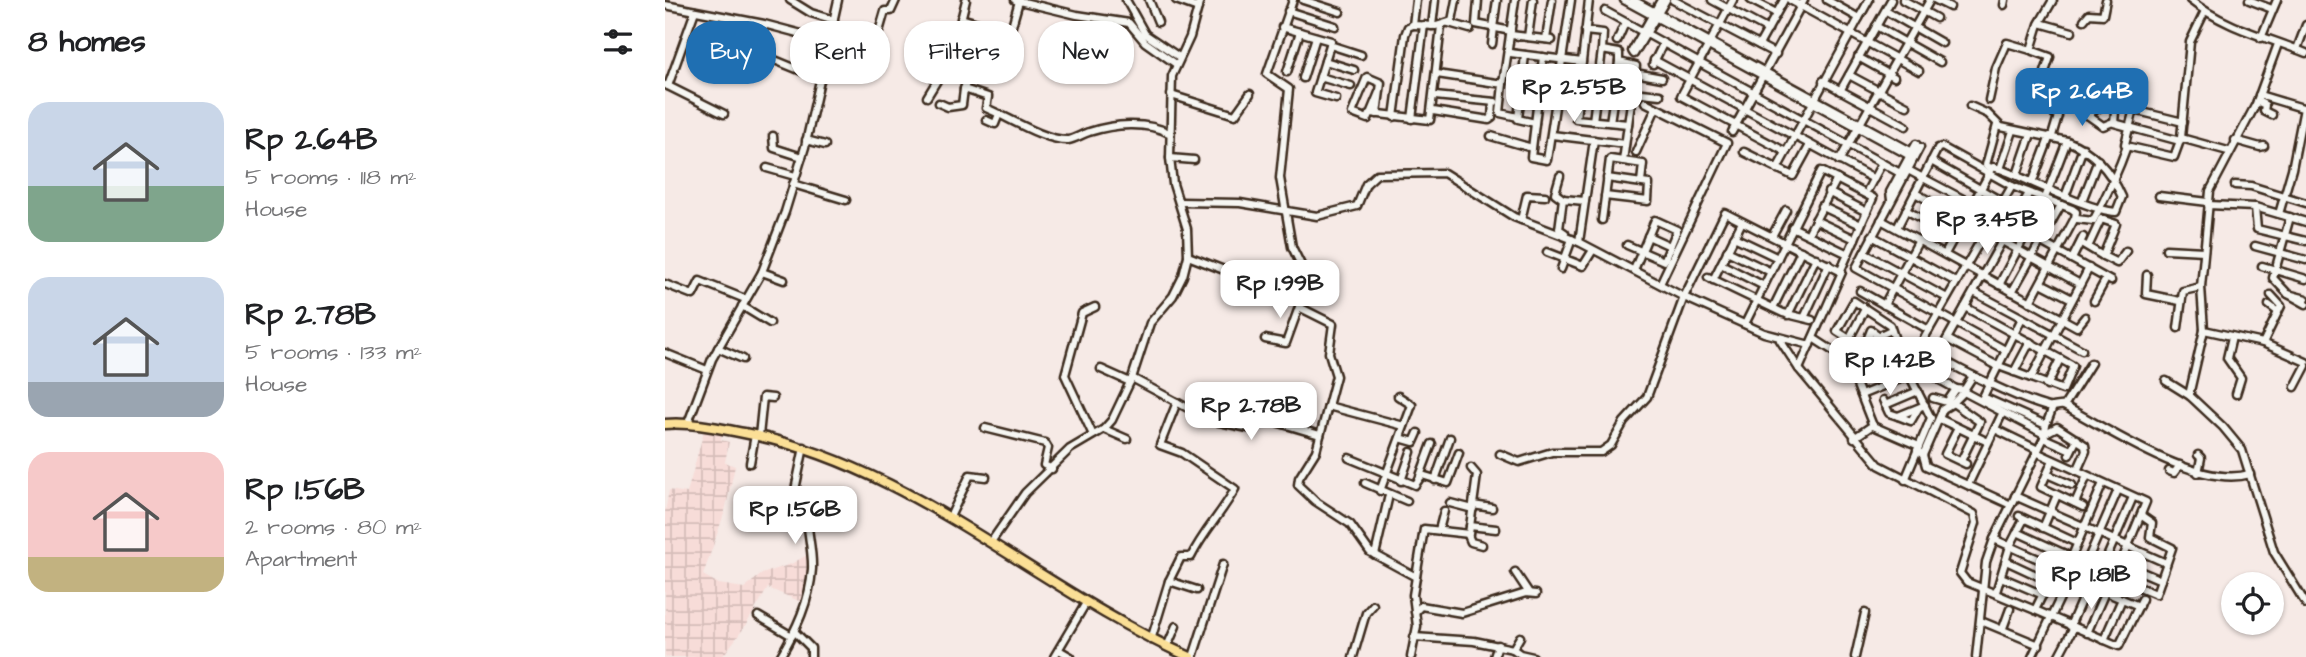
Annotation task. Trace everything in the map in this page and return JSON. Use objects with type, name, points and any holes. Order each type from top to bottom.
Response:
[{"type":"main road","points":[[665,424],[688,423],[757,435],[804,447],[911,495],[991,542],[1116,624],[1190,657]]},
{"type":"main road","points":[[1085,603],[1151,640],[1190,657]]},
{"type":"street","points":[[789,0],[811,13],[834,20],[838,0]]},
{"type":"street","points":[[881,21],[884,11],[891,10],[895,0]]},
{"type":"street","points":[[960,21],[966,0]]},
{"type":"street","points":[[1126,0],[1145,34],[1177,61]]},
{"type":"street","points":[[1149,0],[1158,22]]},
{"type":"street","points":[[991,542],[1025,493],[1070,449],[1104,429],[1114,417],[1131,380],[1150,323],[1176,291],[1188,256],[1187,229],[1173,184],[1170,158],[1171,95],[1177,61],[1199,4],[1176,0]]},
{"type":"street","points":[[1265,339],[1286,343],[1300,303],[1305,273],[1292,247],[1280,167],[1289,89],[1267,74],[1293,0]]},
{"type":"street","points":[[1303,0],[1340,12]]},
{"type":"street","points":[[1413,25],[1416,0]]},
{"type":"street","points":[[1432,26],[1435,0]]},
{"type":"street","points":[[1450,23],[1456,0]]},
{"type":"street","points":[[1479,0],[1476,24],[1549,40],[1552,0]]},
{"type":"street","points":[[1492,44],[1497,0]]},
{"type":"street","points":[[1433,111],[1489,120],[1492,118],[1503,84],[1505,56],[1510,52],[1515,0]]},
{"type":"street","points":[[1528,37],[1533,0]]},
{"type":"street","points":[[1543,57],[1532,158],[1549,160],[1571,0]]},
{"type":"street","points":[[1589,0],[1575,118],[1628,124]]},
{"type":"street","points":[[1624,0],[1913,155]]},
{"type":"street","points":[[1633,0],[1655,15]]},
{"type":"street","points":[[1645,34],[1661,0]]},
{"type":"street","points":[[1655,15],[1666,0]]},
{"type":"street","points":[[1673,0],[1686,3],[1776,54]]},
{"type":"street","points":[[1712,0],[1768,30]]},
{"type":"street","points":[[1733,0],[1682,97],[1786,152]]},
{"type":"street","points":[[1751,0],[1776,13]]},
{"type":"street","points":[[1759,46],[1784,0]]},
{"type":"street","points":[[1790,0],[1803,3],[1850,34],[1919,71]]},
{"type":"street","points":[[1827,0],[1860,18]]},
{"type":"street","points":[[1840,91],[1891,0]]},
{"type":"street","points":[[1903,0],[1936,18]]},
{"type":"street","points":[[1839,161],[1921,11],[1930,0]]},
{"type":"street","points":[[1936,0],[1950,7]]},
{"type":"street","points":[[2031,50],[2040,23],[2053,0]]},
{"type":"street","points":[[2084,20],[2089,14],[2103,15],[2106,0]]},
{"type":"street","points":[[2190,0],[2206,11],[2261,38],[2306,53]]},
{"type":"street","points":[[2249,0],[2273,9]]},
{"type":"street","points":[[2261,38],[2277,0]]},
{"type":"street","points":[[961,18],[1010,33],[1017,1],[1129,23],[1145,42],[1177,61]]},
{"type":"street","points":[[1777,169],[1812,99],[1868,1]]},
{"type":"street","points":[[1732,132],[1803,3]]},
{"type":"street","points":[[665,5],[764,24],[790,32]]},
{"type":"street","points":[[695,11],[667,85],[724,114]]},
{"type":"street","points":[[1288,11],[1335,26]]},
{"type":"street","points":[[1605,11],[1900,173]]},
{"type":"street","points":[[1886,11],[1942,43]]},
{"type":"street","points":[[2127,146],[2173,158],[2181,139],[2190,42],[2206,11]]},
{"type":"street","points":[[1394,117],[1408,27],[1441,26],[1450,23],[1470,29]]},
{"type":"street","points":[[1616,41],[1625,23]]},
{"type":"street","points":[[2040,23],[2072,32]]},
{"type":"street","points":[[2297,49],[2306,24]]},
{"type":"street","points":[[1412,119],[1424,25]]},
{"type":"street","points":[[1374,113],[1429,121],[1433,111],[1441,26]]},
{"type":"street","points":[[1876,26],[1940,62]]},
{"type":"street","points":[[1282,27],[1331,41],[1315,93],[1336,99]]},
{"type":"street","points":[[1585,31],[1603,33],[1593,121]]},
{"type":"street","points":[[1287,72],[1300,32]]},
{"type":"street","points":[[1303,78],[1316,37]]},
{"type":"street","points":[[1989,100],[1996,68],[2007,43],[2050,57],[2045,72],[2051,81],[2047,93],[2085,105],[2087,115],[2103,126],[2113,122],[2228,151]]},
{"type":"street","points":[[1663,44],[1653,62],[1690,79],[1874,179]]},
{"type":"street","points":[[2190,396],[2204,330],[2201,287],[2208,203],[2213,183],[2258,98],[2278,44]]},
{"type":"street","points":[[1330,45],[1361,55]]},
{"type":"street","points":[[1602,50],[1619,53],[1610,122]]},
{"type":"street","points":[[1510,52],[1581,62]]},
{"type":"street","points":[[1518,117],[1525,55]]},
{"type":"street","points":[[1858,57],[1894,77]]},
{"type":"street","points":[[1325,61],[1354,70]]},
{"type":"street","points":[[1619,62],[1635,64],[1623,161]]},
{"type":"street","points":[[1437,74],[1503,84]]},
{"type":"street","points":[[1635,74],[1662,78]]},
{"type":"street","points":[[1849,75],[1907,106]]},
{"type":"street","points":[[1320,77],[1351,86]]},
{"type":"street","points":[[1364,78],[1380,83],[1374,113],[1366,120],[1352,114],[1364,78]]},
{"type":"street","points":[[1823,81],[1906,126]]},
{"type":"street","points":[[688,423],[707,370],[762,272],[802,157],[820,84]]},
{"type":"street","points":[[926,97],[935,84]]},
{"type":"street","points":[[939,103],[948,107],[963,105],[966,84]]},
{"type":"street","points":[[964,89],[988,97],[985,107],[1031,129],[1066,140],[1096,130],[1141,125],[1152,125],[1170,133]]},
{"type":"street","points":[[1633,92],[1660,95]]},
{"type":"street","points":[[1171,95],[1235,116],[1250,94]]},
{"type":"street","points":[[2033,181],[2057,115],[2050,111],[2055,94]]},
{"type":"street","points":[[1434,96],[1497,102]]},
{"type":"street","points":[[2258,98],[2305,108],[2279,214]]},
{"type":"street","points":[[2258,98],[2264,104],[2264,111],[2272,114]]},
{"type":"street","points":[[2077,219],[2091,223],[2112,178],[2118,172],[2127,146],[2125,144],[2136,101],[2116,99],[2113,122]]},
{"type":"street","points":[[1497,102],[1501,114],[1535,123]]},
{"type":"street","points":[[1645,102],[1727,143],[1660,284]]},
{"type":"street","points":[[1970,106],[1988,114],[1997,125],[2013,131],[2051,136],[2084,148],[2112,178],[2122,202],[2116,212],[2000,169],[1989,171]]},
{"type":"street","points":[[2087,115],[2102,106],[2114,107]]},
{"type":"street","points":[[1636,152],[1656,108]]},
{"type":"street","points":[[2134,110],[2183,122]]},
{"type":"street","points":[[986,120],[995,124],[999,114]]},
{"type":"street","points":[[1945,254],[1989,171],[1987,157],[1997,125]]},
{"type":"street","points":[[2000,169],[2013,131]]},
{"type":"street","points":[[2017,175],[2031,134]]},
{"type":"street","points":[[1552,135],[1625,144]]},
{"type":"street","points":[[773,136],[773,147],[802,157]]},
{"type":"street","points":[[1491,136],[1532,148]]},
{"type":"street","points":[[806,140],[825,145]]},
{"type":"street","points":[[1561,269],[1577,240],[1594,140]]},
{"type":"street","points":[[2235,140],[2264,146]]},
{"type":"street","points":[[1999,285],[2045,198],[2067,141]]},
{"type":"street","points":[[1744,152],[1794,176],[1810,145]]},
{"type":"street","points":[[1891,198],[1900,173],[1918,146]]},
{"type":"street","points":[[1897,228],[1938,148],[1944,147],[2012,186],[2045,198],[2076,214],[2042,283],[2028,301],[1988,382],[1984,398],[2046,425]]},
{"type":"street","points":[[2066,194],[2084,148]]},
{"type":"street","points":[[1799,369],[1842,276],[1841,270],[1861,226],[1874,217],[1891,198],[1908,170],[1913,155]]},
{"type":"street","points":[[1170,158],[1194,160]]},
{"type":"street","points":[[1602,220],[1607,159],[1643,164],[1641,182]]},
{"type":"street","points":[[2082,201],[2098,160]]},
{"type":"street","points":[[1931,161],[2003,202]]},
{"type":"street","points":[[1868,189],[1882,163]]},
{"type":"street","points":[[768,168],[795,176]]},
{"type":"street","points":[[1908,170],[1995,216]]},
{"type":"street","points":[[1179,202],[1240,204],[1317,216],[1355,206],[1374,175],[1420,171],[1444,173],[1521,220],[1577,240]]},
{"type":"street","points":[[1745,324],[1818,173],[1873,197],[1872,236],[1856,268],[2004,350]]},
{"type":"street","points":[[1560,176],[1555,193],[1563,199],[1585,201]]},
{"type":"street","points":[[1605,196],[1648,201],[1650,184],[1607,178]]},
{"type":"street","points":[[1808,234],[1837,179]]},
{"type":"street","points":[[793,184],[846,200]]},
{"type":"street","points":[[2235,185],[2306,203]]},
{"type":"street","points":[[1915,356],[2012,186]]},
{"type":"street","points":[[1828,192],[2078,328],[2085,317]]},
{"type":"street","points":[[1915,193],[2080,284]]},
{"type":"street","points":[[1973,376],[1964,390],[1956,389],[1926,371],[2029,193]]},
{"type":"street","points":[[1521,220],[1527,195],[1545,196]]},
{"type":"street","points":[[2159,196],[2255,207],[2306,222]]},
{"type":"street","points":[[1563,199],[1559,230],[1685,297],[1780,340],[1811,342],[1847,360],[1873,425],[1920,450],[1926,466],[2011,505]]},
{"type":"street","points":[[2012,292],[2061,205]]},
{"type":"street","points":[[1821,206],[1861,226]]},
{"type":"street","points":[[2255,207],[2256,228],[2306,242]]},
{"type":"street","points":[[1772,236],[1786,209]]},
{"type":"street","points":[[1906,210],[1954,237]]},
{"type":"street","points":[[1500,454],[1519,462],[1552,452],[1606,450],[1624,422],[1647,397],[1685,297],[1723,214],[1841,270]]},
{"type":"street","points":[[2290,217],[2273,280],[2288,294],[2306,301]]},
{"type":"street","points":[[2073,259],[2101,219],[2116,224],[2103,256]]},
{"type":"street","points":[[1627,245],[1642,251],[1664,261],[1677,230],[1655,220],[1642,251],[1633,270]]},
{"type":"street","points":[[1815,220],[1855,239]]},
{"type":"street","points":[[1742,222],[1721,264],[1710,279],[1788,315],[1808,319],[1829,264]]},
{"type":"street","points":[[1792,227],[1848,254]]},
{"type":"street","points":[[1648,236],[1670,246]]},
{"type":"street","points":[[1872,236],[1956,282]]},
{"type":"street","points":[[1734,237],[1777,258]]},
{"type":"street","points":[[1884,305],[1919,240]]},
{"type":"street","points":[[2041,242],[2108,280],[2094,301]]},
{"type":"street","points":[[2084,242],[2117,263],[2126,251]]},
{"type":"street","points":[[2255,246],[2306,260]]},
{"type":"street","points":[[2166,249],[2204,251]]},
{"type":"street","points":[[1547,252],[1583,266],[1593,250]]},
{"type":"street","points":[[1727,251],[1771,272]]},
{"type":"street","points":[[1773,308],[1801,251]]},
{"type":"street","points":[[1864,253],[1947,298]]},
{"type":"street","points":[[1188,256],[1300,303],[1333,324],[1329,353],[1336,373],[1314,456],[1299,478],[1298,485],[1315,501],[1351,525],[1375,555],[1416,577]]},
{"type":"street","points":[[1788,315],[1816,258]]},
{"type":"street","points":[[1721,264],[1764,286]]},
{"type":"street","points":[[2262,266],[2306,279]]},
{"type":"street","points":[[2031,379],[2052,334],[2089,268]]},
{"type":"street","points":[[762,272],[783,280]]},
{"type":"street","points":[[2147,275],[2146,294],[2180,300]]},
{"type":"street","points":[[665,284],[693,295],[699,281],[744,303],[770,323]]},
{"type":"street","points":[[2042,283],[2072,299]]},
{"type":"street","points":[[2178,328],[2180,300],[2184,290],[2201,287]]},
{"type":"street","points":[[1860,291],[1929,330]]},
{"type":"street","points":[[1973,292],[2082,351]]},
{"type":"street","points":[[2263,343],[2281,306],[2271,295]]},
{"type":"street","points":[[1862,343],[1834,330],[1853,301],[1886,321],[1918,391],[1921,407],[1931,423],[1905,480]]},
{"type":"street","points":[[2269,305],[2278,312]]},
{"type":"street","points":[[1093,435],[1067,384],[1065,370],[1082,313],[1095,307]]},
{"type":"street","points":[[1947,338],[1996,365],[2062,391],[2074,369],[1965,307]]},
{"type":"street","points":[[1849,339],[1865,309]]},
{"type":"street","points":[[2014,372],[2039,328]]},
{"type":"street","points":[[1847,360],[1862,343],[1891,330]]},
{"type":"street","points":[[2204,330],[2263,343],[2306,364],[2295,387]]},
{"type":"street","points":[[2232,337],[2227,358],[2241,377],[2236,394]]},
{"type":"street","points":[[1780,340],[1799,369],[1854,439],[1879,465],[1974,514],[1976,523],[1960,573],[1966,582],[1996,593],[2052,618],[2072,626],[2116,646],[2122,645],[2141,603],[2122,599],[2070,577],[2052,618],[2034,656]]},
{"type":"street","points":[[1862,343],[1874,376],[1902,360]]},
{"type":"street","points":[[1922,343],[1973,376],[2053,407],[2064,406],[2198,473],[2219,478],[2250,474]]},
{"type":"street","points":[[1867,358],[1896,346]]},
{"type":"street","points":[[718,348],[743,359]]},
{"type":"street","points":[[665,353],[707,370]]},
{"type":"street","points":[[2047,386],[2060,359]]},
{"type":"street","points":[[2064,406],[2091,363]]},
{"type":"street","points":[[1101,369],[1131,380],[1210,420],[1246,428],[1262,417]]},
{"type":"street","points":[[1861,395],[1910,375]]},
{"type":"street","points":[[2167,381],[2190,396],[2237,442],[2250,474],[2274,552],[2306,604]]},
{"type":"street","points":[[1933,398],[1946,403],[1956,389]]},
{"type":"street","points":[[1918,391],[1884,402],[1889,413],[1898,416],[1921,407]]},
{"type":"street","points":[[1920,450],[1946,406],[1964,392],[2070,453],[2077,439]]},
{"type":"street","points":[[1380,491],[1412,403],[1398,396]]},
{"type":"street","points":[[750,463],[763,397],[773,398]]},
{"type":"street","points":[[1262,399],[1262,417]]},
{"type":"street","points":[[1151,640],[1169,581],[1182,556],[1191,557],[1205,529],[1219,514],[1235,489],[1182,453],[1160,445],[1177,402]]},
{"type":"street","points":[[1953,403],[1980,420],[1963,463],[1941,453],[1958,428]]},
{"type":"street","points":[[1328,405],[1404,426]]},
{"type":"street","points":[[1976,657],[1981,621],[1979,586],[1994,538],[2044,436],[2053,407]]},
{"type":"street","points":[[1968,485],[2002,414]]},
{"type":"street","points":[[1262,417],[1320,435]]},
{"type":"street","points":[[1940,419],[1988,442]]},
{"type":"street","points":[[1854,439],[1873,425]]},
{"type":"street","points":[[2044,436],[2057,427],[2086,448],[2070,484],[2046,474]]},
{"type":"street","points":[[985,428],[1045,443],[1048,448],[1044,465],[1052,469]]},
{"type":"street","points":[[1104,429],[1127,439]]},
{"type":"street","points":[[1995,429],[2053,460],[2145,502],[2142,516],[2115,577]]},
{"type":"street","points":[[1400,438],[1414,442],[1418,433]]},
{"type":"street","points":[[1435,480],[1450,438]]},
{"type":"street","points":[[1349,458],[1385,475],[1415,485],[1432,443]]},
{"type":"street","points":[[780,657],[803,614],[812,570],[805,520],[807,505],[793,495],[804,447]]},
{"type":"street","points":[[1401,481],[1411,452]]},
{"type":"street","points":[[1420,476],[1448,483],[1459,453]]},
{"type":"street","points":[[2198,473],[2201,458],[2199,455]]},
{"type":"street","points":[[2053,460],[2037,486],[2083,507]]},
{"type":"street","points":[[2169,471],[2175,473],[2180,465]]},
{"type":"street","points":[[1471,468],[1477,472],[1468,535],[1471,542],[1482,545]]},
{"type":"street","points":[[950,517],[970,475],[976,473],[986,477]]},
{"type":"street","points":[[2075,503],[2087,476]]},
{"type":"street","points":[[1365,483],[1406,501]]},
{"type":"street","points":[[2035,610],[2056,567],[2077,543],[2103,483]]},
{"type":"street","points":[[2084,568],[2119,490]]},
{"type":"street","points":[[1375,555],[1389,495]]},
{"type":"street","points":[[2015,495],[2166,563]]},
{"type":"street","points":[[2043,528],[2057,495]]},
{"type":"street","points":[[2017,532],[2066,555],[2070,561],[2097,574],[2101,571],[2133,497]]},
{"type":"street","points":[[1450,503],[1492,508]]},
{"type":"street","points":[[1439,530],[1444,511]]},
{"type":"street","points":[[2101,571],[2155,594],[2172,548],[2150,537],[2152,523],[2142,516]]},
{"type":"street","points":[[1996,593],[2010,546],[2022,518],[2077,543]]},
{"type":"street","points":[[1470,526],[1496,529]]},
{"type":"street","points":[[1411,657],[1415,612],[1413,595],[1423,552],[1423,530],[1468,535]]},
{"type":"street","points":[[1994,538],[2056,567]]},
{"type":"street","points":[[2006,561],[2049,581]]},
{"type":"street","points":[[1190,657],[1223,564]]},
{"type":"street","points":[[2129,583],[2135,569],[2161,580]]},
{"type":"street","points":[[1415,612],[1421,606],[1467,612],[1533,594],[1515,572]]},
{"type":"street","points":[[2001,577],[2043,595]]},
{"type":"street","points":[[1169,581],[1196,590]]},
{"type":"street","points":[[2058,657],[2088,585]]},
{"type":"street","points":[[2087,633],[2105,592]]},
{"type":"street","points":[[2103,640],[2122,599]]},
{"type":"street","points":[[1054,657],[1085,603]]},
{"type":"street","points":[[1353,657],[1367,613],[1373,605]]},
{"type":"street","points":[[2003,628],[2010,608]]},
{"type":"street","points":[[1855,657],[1865,613]]},
{"type":"street","points":[[758,616],[793,634],[811,647],[811,657]]},
{"type":"street","points":[[1981,621],[2039,645]]},
{"type":"street","points":[[1167,647],[1175,626]]},
{"type":"street","points":[[1414,637],[1497,645],[1533,657]]},
{"type":"street","points":[[1513,649],[1520,637]]},
{"type":"street","points":[[1494,657],[1497,645]]},
{"type":"street","points":[[1059,650],[1071,657]]},
{"type":"shaded area","points":[[704,431],[722,433],[721,440],[729,442],[725,462],[735,466],[725,511],[703,575],[719,584],[744,588],[762,574],[791,564],[809,554],[812,572],[806,604],[768,588],[744,628],[722,657],[665,657],[665,512],[669,490],[687,493]]}]
